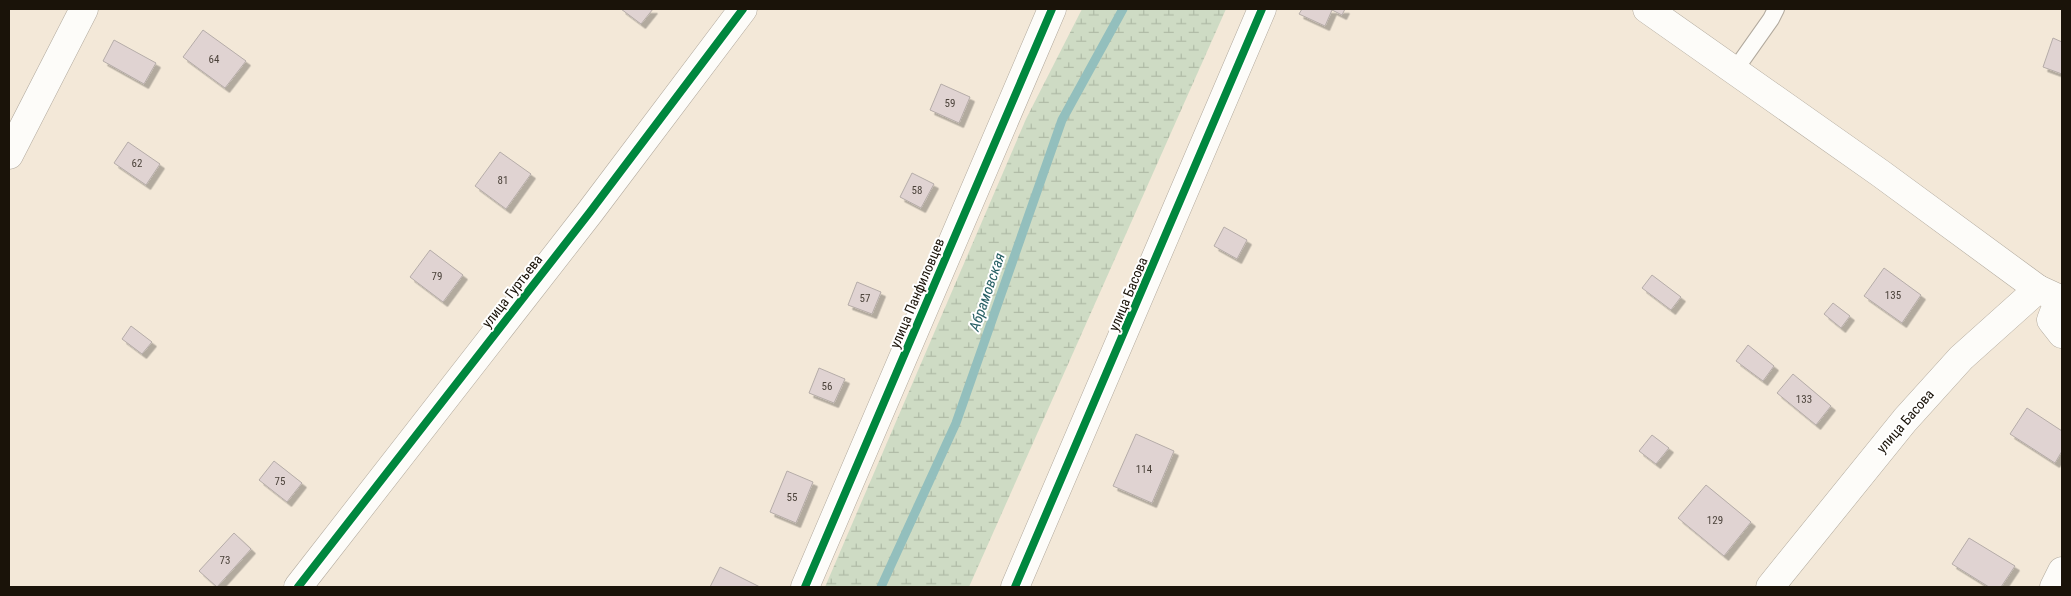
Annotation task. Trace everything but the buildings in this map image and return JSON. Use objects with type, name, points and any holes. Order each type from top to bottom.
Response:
[{"type":"street","points":[[9,156],[84,9]]},
{"type":"street","name":"улица Гуртьева","points":[[298,587],[590,212],[743,9]]},
{"type":"street","name":"улица Панфиловцев","points":[[805,587],[1052,9]]},
{"type":"street","name":"улица Басова","points":[[1015,587],[1262,9]]},
{"type":"street","points":[[1647,9],[1735,70],[2038,289],[2062,300]]},
{"type":"street","name":"улица Басова","points":[[1770,587],[1905,420],[1961,358],[2038,289]]},
{"type":"street","points":[[2062,309],[2054,312],[2051,320],[2062,334]]},
{"type":"street","points":[[2054,587],[2062,571]]},
{"type":"lane","points":[[1735,70],[1776,9]]},
{"type":"green space","points":[[1082,9],[1226,9],[969,587],[825,587],[1026,119]]},
{"type":"waterway","name":"Абрамовская","points":[[881,587],[956,423],[1062,120],[1123,9]]},
{"type":"cycle path","points":[[298,587],[590,212],[743,9]]},
{"type":"cycle path","points":[[805,587],[1052,9]]},
{"type":"cycle path","points":[[1015,587],[1262,9]]}]
